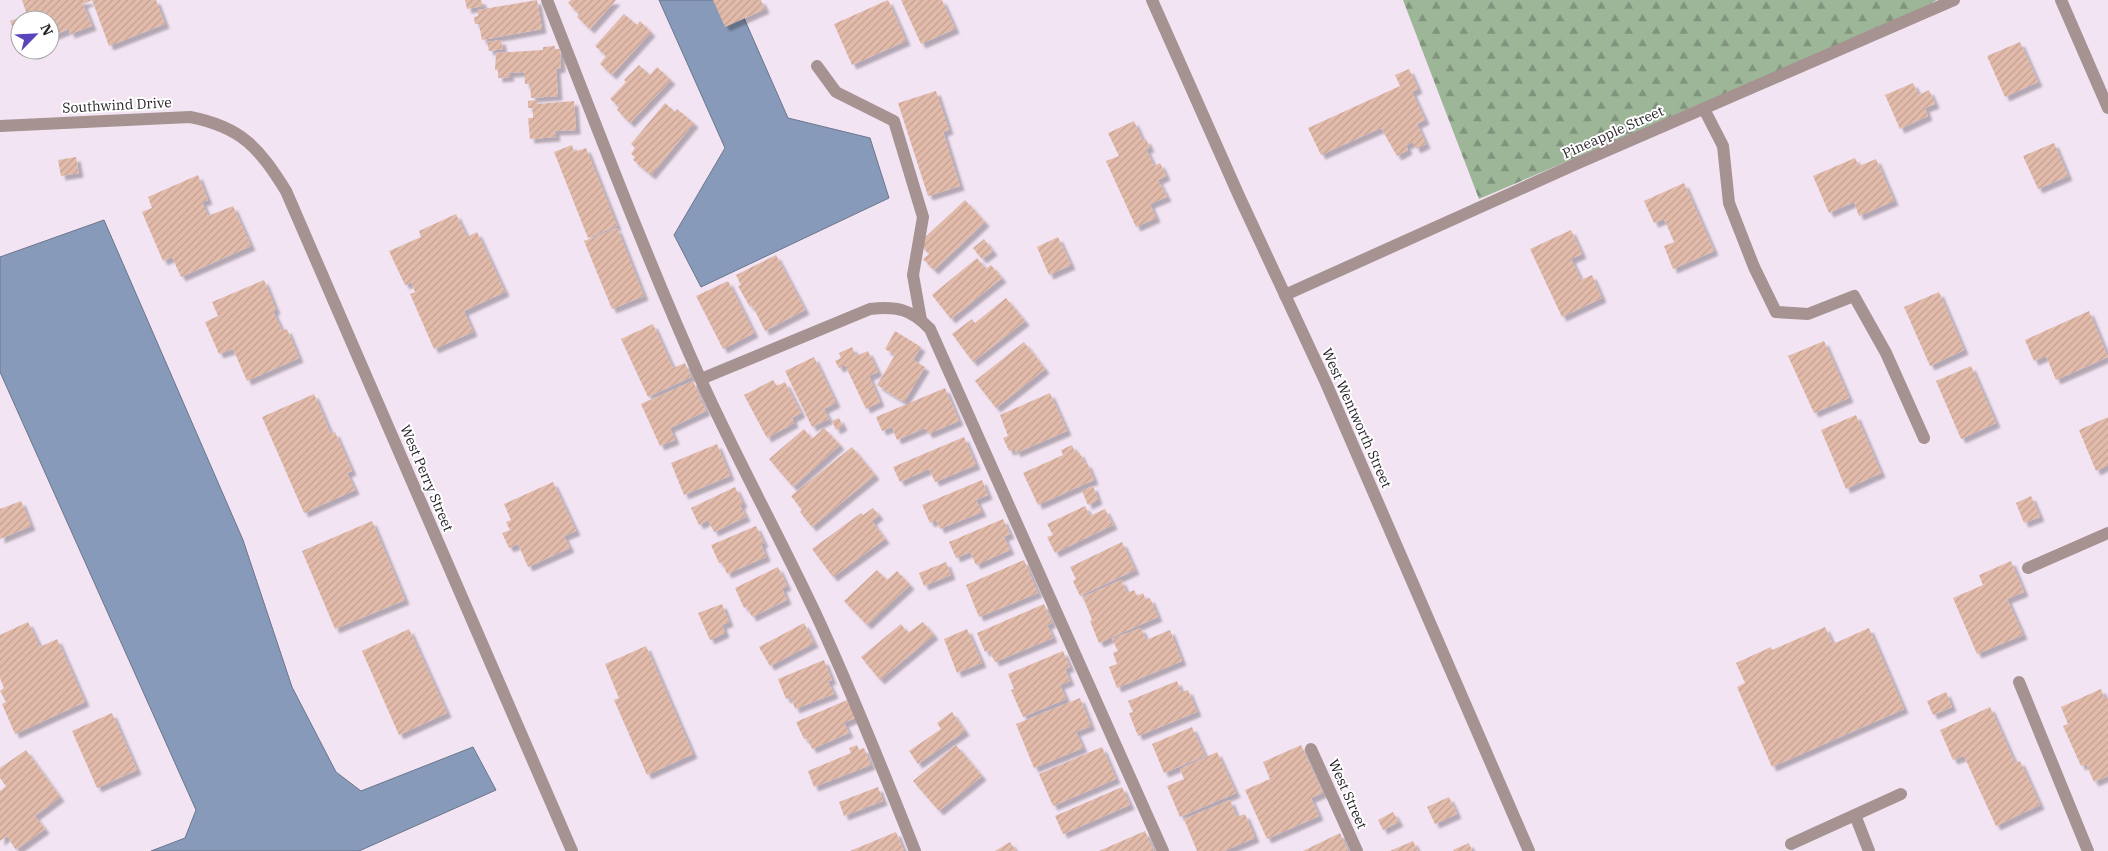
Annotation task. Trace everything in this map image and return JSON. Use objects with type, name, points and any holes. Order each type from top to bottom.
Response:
[{"type":"street","points":[[547,0],[644,246],[701,379],[819,622],[879,760],[915,851]]},
{"type":"street","name":"West Wentworth Street","points":[[1152,0],[1239,196],[1326,383],[1529,851]]},
{"type":"street","name":"Pineapple Street","points":[[1285,295],[1954,0]]},
{"type":"street","points":[[2061,0],[2108,108]]},
{"type":"street","points":[[817,66],[836,92],[894,121],[923,217],[913,275],[921,320]]},
{"type":"street","points":[[1704,109],[1723,146],[1730,203],[1754,267],[1776,312],[1808,314],[1854,296],[1886,353],[1924,438]]},
{"type":"street","name":"Southwind Drive","points":[[0,126],[190,117],[205,120],[233,131]]},
{"type":"street","name":"West Perry Street","points":[[233,131],[266,159],[286,190],[572,851]]},
{"type":"street","points":[[701,379],[870,309],[890,307],[906,310],[930,329],[1163,851]]},
{"type":"street","points":[[2028,568],[2108,532]]},
{"type":"street","points":[[2019,682],[2088,851]]},
{"type":"street","name":"West Street","points":[[1311,749],[1357,851]]},
{"type":"street","points":[[1791,844],[1901,794]]},
{"type":"street","points":[[1855,815],[1869,851]]},
{"type":"green space","points":[[1403,0],[1937,0],[1908,16],[1479,199]]},
{"type":"water","points":[[659,0],[736,0],[788,118],[870,138],[889,198],[701,287],[674,235],[725,148]]},
{"type":"water","points":[[104,220],[243,540],[292,687],[336,772],[361,791],[473,747],[496,790],[359,851],[151,851],[185,838],[196,810],[0,372],[0,257]]},
{"type":"building","points":[[22,0],[92,0],[83,4],[92,26],[70,34],[69,29],[60,33],[60,10],[25,10]]},
{"type":"building","points":[[92,0],[156,0],[165,24],[109,46]]},
{"type":"building","points":[[465,0],[481,0],[483,6],[467,9]]},
{"type":"building","points":[[537,0],[542,29],[482,40],[479,24],[475,24],[474,17],[478,16],[478,10]]},
{"type":"building","points":[[571,0],[616,0],[590,29],[577,17],[579,14],[568,3]]},
{"type":"building","points":[[713,0],[761,0],[765,9],[725,27]]},
{"type":"building","points":[[888,0],[906,41],[852,65],[834,24]]},
{"type":"building","points":[[901,0],[942,0],[955,29],[921,44]]},
{"type":"building","points":[[624,14],[637,25],[640,21],[651,32],[612,75],[600,64],[606,56],[595,46]]},
{"type":"building","points":[[501,40],[503,49],[489,51],[487,42]]},
{"type":"building","points":[[2020,42],[2038,82],[2005,97],[1987,56]]},
{"type":"building","points":[[555,46],[555,49],[560,49],[561,68],[556,69],[558,96],[531,98],[530,84],[525,84],[524,72],[509,73],[510,77],[498,78],[498,70],[495,70],[496,53],[543,50],[543,47]]},
{"type":"building","points":[[639,65],[650,75],[657,67],[671,80],[630,123],[617,110],[619,107],[610,99],[626,82],[624,80]]},
{"type":"building","points":[[1409,69],[1418,89],[1412,92],[1425,120],[1417,124],[1426,144],[1416,149],[1413,142],[1406,145],[1408,150],[1397,156],[1381,128],[1321,155],[1308,128],[1400,86],[1395,75]]},
{"type":"building","points":[[1913,83],[1919,95],[1929,90],[1935,104],[1925,108],[1928,116],[1900,129],[1885,95]]},
{"type":"building","points":[[936,91],[949,130],[943,132],[960,186],[928,196],[898,103]]},
{"type":"building","points":[[537,100],[537,104],[574,101],[576,130],[555,131],[556,137],[530,139],[528,118],[533,118],[533,108],[528,108],[528,101]]},
{"type":"building","points":[[665,103],[675,112],[677,109],[694,123],[651,175],[633,160],[635,157],[631,154],[635,148],[631,144]]},
{"type":"building","points":[[1134,121],[1143,141],[1146,139],[1150,148],[1146,149],[1154,166],[1160,163],[1166,176],[1158,180],[1167,197],[1150,204],[1156,218],[1136,227],[1106,161],[1119,156],[1108,133]]},
{"type":"building","points":[[2054,143],[2068,176],[2038,189],[2023,156]]},
{"type":"building","points":[[572,145],[574,152],[586,148],[617,226],[588,238],[554,152]]},
{"type":"building","points":[[76,157],[79,173],[61,176],[58,160]]},
{"type":"building","points":[[1855,158],[1859,166],[1876,159],[1894,201],[1859,216],[1854,202],[1829,213],[1813,176]]},
{"type":"building","points":[[198,175],[208,200],[202,202],[208,216],[233,206],[251,246],[181,277],[172,257],[163,261],[142,212],[152,208],[148,197]]},
{"type":"building","points":[[1684,183],[1714,251],[1673,269],[1664,246],[1674,242],[1664,219],[1654,223],[1644,201]]},
{"type":"building","points":[[965,200],[985,222],[934,270],[923,259],[929,254],[919,243]]},
{"type":"building","points":[[456,214],[467,237],[477,232],[505,292],[464,311],[473,332],[434,349],[410,294],[415,292],[411,282],[405,285],[389,251],[421,237],[419,231]]},
{"type":"building","points":[[617,228],[644,296],[612,309],[584,241]]},
{"type":"building","points":[[1571,230],[1582,254],[1571,259],[1581,280],[1592,275],[1602,298],[1562,317],[1530,249]]},
{"type":"building","points":[[1058,237],[1071,265],[1049,275],[1037,247]]},
{"type":"building","points":[[984,239],[993,251],[982,259],[973,248]]},
{"type":"building","points":[[776,255],[805,310],[765,331],[752,305],[750,307],[738,286],[741,285],[736,275]]},
{"type":"building","points":[[977,258],[986,269],[991,265],[1002,278],[951,319],[932,295]]},
{"type":"building","points":[[264,280],[276,310],[273,311],[282,331],[287,329],[299,358],[247,381],[233,349],[219,354],[205,322],[218,316],[212,302]]},
{"type":"building","points":[[728,281],[754,333],[723,349],[696,296]]},
{"type":"building","points":[[1939,292],[1964,350],[1930,366],[1904,307]]},
{"type":"building","points":[[1006,298],[1025,321],[973,362],[952,334],[972,319],[975,323]]},
{"type":"building","points":[[2089,311],[2108,357],[2056,380],[2046,356],[2034,361],[2025,340]]},
{"type":"building","points":[[653,324],[673,368],[685,363],[691,377],[648,397],[621,339]]},
{"type":"building","points":[[895,331],[921,347],[913,360],[925,367],[904,402],[877,385],[895,355],[885,349]]},
{"type":"building","points":[[1824,341],[1849,398],[1814,413],[1788,356]]},
{"type":"building","points":[[1024,342],[1045,369],[996,408],[975,381]]},
{"type":"building","points":[[852,347],[856,356],[868,351],[878,372],[869,376],[880,402],[866,409],[845,365],[839,368],[835,361],[841,358],[839,353]]},
{"type":"building","points":[[814,357],[836,403],[824,409],[829,419],[812,427],[785,371]]},
{"type":"building","points":[[1971,366],[1996,423],[1961,439],[1936,381]]},
{"type":"building","points":[[773,380],[777,386],[785,382],[801,413],[792,418],[794,423],[767,438],[744,395]]},
{"type":"building","points":[[693,381],[706,411],[670,428],[675,440],[660,446],[641,404]]},
{"type":"building","points":[[945,388],[959,421],[928,434],[925,428],[897,440],[892,427],[882,431],[876,417]]},
{"type":"building","points":[[1050,393],[1067,431],[1016,453],[1015,449],[1009,451],[1003,438],[1008,436],[1000,415]]},
{"type":"building","points":[[314,394],[331,434],[335,432],[352,471],[347,473],[355,490],[304,513],[262,417]]},
{"type":"building","points":[[1856,415],[1881,473],[1846,489],[1821,430]]},
{"type":"building","points":[[2108,417],[2108,465],[2096,471],[2079,430]]},
{"type":"building","points":[[839,418],[843,426],[836,430],[832,421]]},
{"type":"building","points":[[824,428],[840,445],[793,487],[769,459],[804,429],[812,439]]},
{"type":"building","points":[[964,437],[976,465],[935,482],[929,469],[900,482],[893,467]]},
{"type":"building","points":[[717,444],[730,476],[684,495],[671,463]]},
{"type":"building","points":[[1072,445],[1076,454],[1079,452],[1085,464],[1087,463],[1094,480],[1038,505],[1023,473],[1063,455],[1061,450]]},
{"type":"building","points":[[852,447],[875,475],[812,527],[800,512],[802,510],[791,496]]},
{"type":"building","points":[[982,480],[988,495],[976,500],[982,512],[940,529],[936,520],[930,523],[922,505]]},
{"type":"building","points":[[553,482],[576,531],[564,536],[570,548],[528,567],[518,544],[509,548],[502,533],[510,530],[506,522],[511,520],[504,504]]},
{"type":"building","points":[[1093,486],[1098,500],[1088,505],[1082,491]]},
{"type":"building","points":[[735,487],[743,503],[740,505],[746,517],[714,532],[708,520],[699,525],[691,508]]},
{"type":"building","points":[[2031,496],[2040,517],[2024,523],[2016,503]]},
{"type":"building","points":[[21,501],[31,526],[0,539],[0,509]]},
{"type":"building","points":[[1085,506],[1090,516],[1105,509],[1113,525],[1055,553],[1047,537],[1053,535],[1047,524]]},
{"type":"building","points":[[873,508],[879,515],[872,521],[885,539],[833,577],[812,549],[861,513],[863,515]]},
{"type":"building","points":[[1003,519],[1010,534],[1004,537],[1010,550],[976,565],[970,552],[956,558],[949,542]]},
{"type":"building","points":[[372,521],[405,600],[335,629],[302,551]]},
{"type":"building","points":[[756,526],[764,543],[761,544],[766,557],[727,574],[722,562],[719,563],[711,545]]},
{"type":"building","points":[[1122,542],[1135,570],[1080,596],[1073,581],[1076,579],[1070,567]]},
{"type":"building","points":[[1024,560],[1038,593],[979,617],[966,585]]},
{"type":"building","points":[[2011,561],[2024,592],[2007,599],[2023,635],[1977,654],[1953,598],[1983,585],[1979,575]]},
{"type":"building","points":[[946,562],[951,575],[924,586],[919,573]]},
{"type":"building","points":[[778,567],[787,586],[782,588],[787,600],[752,617],[747,607],[744,608],[735,588]]},
{"type":"building","points":[[877,570],[887,580],[897,571],[910,585],[867,625],[844,601]]},
{"type":"building","points":[[1121,580],[1127,593],[1134,590],[1137,596],[1143,593],[1146,600],[1150,598],[1158,617],[1099,643],[1083,597]]},
{"type":"building","points":[[722,604],[729,622],[722,625],[725,633],[710,640],[698,613]]},
{"type":"building","points":[[1044,604],[1052,623],[1047,625],[1053,638],[995,662],[989,650],[985,652],[977,633]]},
{"type":"building","points":[[28,622],[40,647],[57,639],[85,702],[15,734],[2,704],[6,702],[0,691],[4,688],[0,678],[0,635]]},
{"type":"building","points":[[923,622],[934,635],[880,680],[861,657],[901,624],[908,633]]},
{"type":"building","points":[[804,623],[814,643],[770,666],[759,647]]},
{"type":"building","points":[[1825,627],[1833,644],[1869,628],[1904,709],[1772,767],[1737,687],[1745,683],[1736,663],[1771,647],[1772,650]]},
{"type":"building","points":[[1141,628],[1146,640],[1170,630],[1182,661],[1117,688],[1109,667],[1117,664],[1113,653],[1118,651],[1112,639]]},
{"type":"building","points":[[409,629],[447,713],[399,735],[362,651]]},
{"type":"building","points":[[967,629],[982,663],[957,673],[944,639]]},
{"type":"building","points":[[646,646],[693,754],[647,775],[614,700],[619,698],[605,664]]},
{"type":"building","points":[[1063,651],[1070,667],[1065,669],[1070,681],[1060,685],[1066,699],[1023,717],[1011,690],[1014,689],[1008,674]]},
{"type":"building","points":[[824,660],[832,680],[828,681],[834,694],[795,709],[791,697],[786,699],[778,679]]},
{"type":"building","points":[[1177,681],[1181,692],[1188,690],[1197,712],[1138,736],[1129,713],[1133,712],[1128,701]]},
{"type":"building","points":[[2101,689],[2105,699],[2108,698],[2108,776],[2094,782],[2086,764],[2081,766],[2063,726],[2068,724],[2061,707]]},
{"type":"building","points":[[1946,692],[1952,707],[1933,715],[1927,701]]},
{"type":"building","points":[[1080,698],[1091,726],[1076,732],[1083,748],[1034,768],[1016,724]]},
{"type":"building","points":[[847,700],[855,718],[844,723],[849,733],[812,749],[807,738],[804,739],[796,722]]},
{"type":"building","points":[[1990,707],[2015,763],[2020,761],[2040,805],[1996,826],[1964,756],[1953,760],[1940,730]]},
{"type":"building","points":[[952,712],[965,731],[918,764],[909,751],[941,729],[937,723]]},
{"type":"building","points":[[112,713],[137,770],[97,788],[72,731]]},
{"type":"building","points":[[1192,727],[1205,756],[1164,773],[1152,744]]},
{"type":"building","points":[[857,745],[859,750],[864,748],[871,765],[814,787],[808,771],[851,753],[849,748]]},
{"type":"building","points":[[956,745],[982,776],[939,811],[913,781]]},
{"type":"building","points":[[1301,745],[1323,793],[1311,798],[1319,816],[1267,839],[1245,790],[1270,779],[1263,762]]},
{"type":"building","points":[[1102,747],[1116,779],[1053,806],[1039,774]]},
{"type":"building","points":[[26,750],[60,797],[35,816],[45,829],[16,850],[7,836],[0,841],[0,791],[6,786],[0,778],[0,768]]},
{"type":"building","points":[[1217,752],[1236,793],[1180,817],[1167,786],[1184,779],[1180,769]]},
{"type":"building","points":[[878,787],[883,801],[844,816],[839,802]]},
{"type":"building","points":[[1122,787],[1130,805],[1063,834],[1055,816]]},
{"type":"building","points":[[1449,797],[1457,814],[1435,824],[1427,807]]},
{"type":"building","points":[[1230,800],[1237,817],[1245,814],[1255,838],[1224,851],[1197,851],[1184,819]]},
{"type":"building","points":[[1393,812],[1399,822],[1383,830],[1378,820]]},
{"type":"building","points":[[1145,831],[1154,851],[1099,851]]},
{"type":"building","points":[[896,832],[904,851],[850,851]]},
{"type":"building","points":[[1340,833],[1348,851],[1303,851]]},
{"type":"building","points":[[1413,841],[1418,851],[1390,851]]},
{"type":"building","points":[[1010,842],[1016,851],[995,851]]},
{"type":"building","points":[[1469,843],[1472,851],[1453,850]]}]
